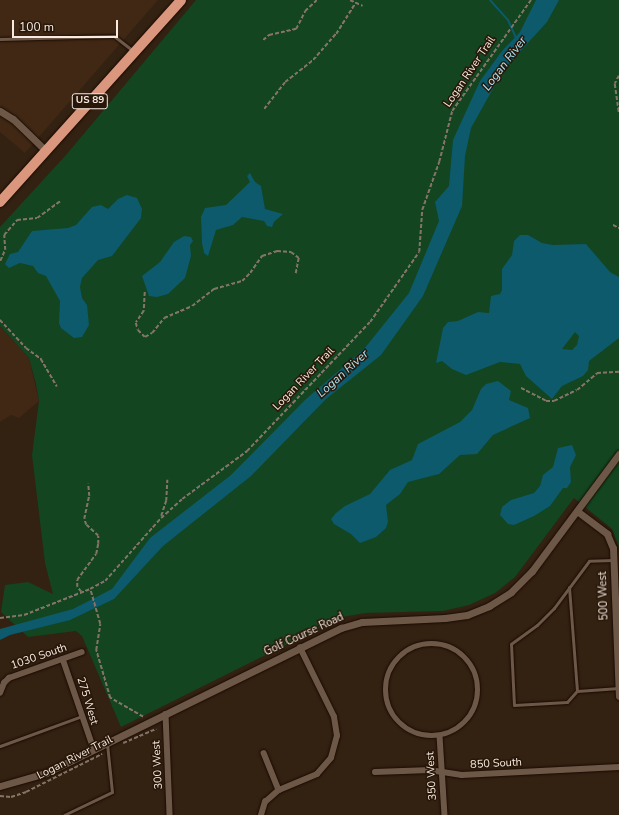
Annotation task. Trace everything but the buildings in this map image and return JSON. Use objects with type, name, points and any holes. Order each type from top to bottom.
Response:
[{"type":"highway","name":"US 89","points":[[0,202],[180,0]]},
{"type":"street","points":[[0,111],[14,119],[45,150]]},
{"type":"street","name":"Golf Course Road","points":[[0,786],[46,773],[340,628],[362,622],[445,618],[467,615],[489,606],[511,592],[532,571],[619,454]]},
{"type":"street","name":"500 West","points":[[577,511],[608,534],[613,548],[619,696]]},
{"type":"street","points":[[430,644],[445,645],[458,651],[472,666],[479,686],[478,700],[469,718],[453,731],[440,736],[425,736],[410,731],[398,722],[390,709],[386,695],[390,673],[402,654],[415,646],[430,644]]},
{"type":"street","points":[[261,815],[264,802],[279,790],[317,774],[331,758],[337,736],[334,717],[300,648]]},
{"type":"street","name":"1030 South","points":[[0,693],[4,682],[9,678],[82,652]]},
{"type":"street","name":"275 West","points":[[63,659],[94,749]]},
{"type":"street","name":"300 West","points":[[166,714],[170,815]]},
{"type":"street","name":"350 West","points":[[440,736],[445,815]]},
{"type":"street","points":[[264,753],[279,790]]},
{"type":"street","name":"850 South","points":[[375,772],[442,772],[462,775],[619,767]]},
{"type":"lane","points":[[0,39],[114,36],[135,52]]},
{"type":"lane","points":[[614,560],[588,561],[554,608],[537,625],[511,644],[514,705],[567,702],[577,691],[619,688]]},
{"type":"lane","points":[[569,586],[577,691]]},
{"type":"lane","points":[[0,746],[82,716]]},
{"type":"lane","points":[[64,815],[112,792],[107,742]]},
{"type":"path","points":[[263,40],[269,35],[296,29],[305,11],[317,0]]},
{"type":"path","points":[[350,0],[363,6]]},
{"type":"path","name":"Logan River Trail","points":[[0,618],[24,615],[90,589],[105,581],[161,518],[247,451],[370,322],[407,272],[419,252],[422,210],[439,162],[452,111],[531,0]]},
{"type":"path","points":[[264,109],[285,82],[313,60],[336,34],[355,3]]},
{"type":"path","points":[[619,76],[614,84],[619,114]]},
{"type":"path","points":[[0,261],[6,250],[4,235],[18,220],[37,218],[60,201]]},
{"type":"path","points":[[613,225],[619,228]]},
{"type":"path","points":[[145,292],[144,311],[136,323],[138,330],[145,336],[152,333],[164,318],[192,306],[214,289],[242,281],[250,274],[262,256],[277,251],[291,252],[299,258],[296,274]]},
{"type":"path","points":[[0,320],[26,348],[41,359],[57,387]]},
{"type":"path","points":[[521,388],[546,401],[554,401],[577,390],[597,374],[619,372]]},
{"type":"path","points":[[161,518],[166,501],[167,480]]},
{"type":"path","points":[[81,592],[77,587],[77,580],[96,554],[98,544],[98,536],[86,525],[84,519],[89,496],[88,484]]},
{"type":"path","points":[[90,589],[97,611],[100,632],[96,640],[96,650],[110,698],[144,716]]},
{"type":"path","name":"Logan River Trail","points":[[0,796],[11,797],[26,792],[82,766],[109,750],[156,729]]},
{"type":"shaded area","points":[[0,0],[158,0],[25,153],[0,132]]},
{"type":"shaded area","points":[[0,326],[29,358],[39,401],[19,418],[11,415],[0,422]]},
{"type":"green space","points":[[196,0],[619,0],[619,547],[612,529],[574,498],[515,577],[495,593],[469,605],[443,611],[365,613],[342,617],[121,727],[82,636],[76,631],[28,637],[1,612],[5,585],[28,582],[53,594],[45,563],[32,455],[39,401],[36,384],[29,358],[0,326],[0,227],[66,155]]},
{"type":"water","name":"Logan River","points":[[536,0],[559,0],[547,22],[504,69],[471,128],[465,156],[462,206],[423,296],[381,355],[326,399],[251,476],[163,546],[114,599],[70,620],[10,635],[0,640],[0,629],[73,609],[112,589],[150,538],[231,475],[306,399],[364,349],[409,293],[439,221],[435,202],[449,186],[453,140],[480,81],[502,51],[520,32]]},
{"type":"water","points":[[250,173],[255,182],[261,186],[265,209],[283,214],[274,222],[272,227],[267,226],[264,221],[242,217],[233,225],[216,230],[208,256],[204,253],[202,243],[201,217],[205,208],[226,205],[250,182],[247,176]]},
{"type":"water","points":[[127,195],[137,198],[142,209],[141,218],[112,256],[98,260],[82,278],[80,287],[82,298],[87,305],[89,325],[82,337],[74,338],[61,328],[59,323],[60,301],[46,276],[38,273],[33,266],[20,263],[9,268],[5,264],[10,254],[18,252],[32,231],[68,228],[76,225],[92,207],[101,205],[108,209],[118,199]]},
{"type":"water","points":[[520,235],[528,235],[542,243],[553,245],[586,244],[610,272],[619,277],[619,338],[589,361],[588,370],[583,376],[562,386],[552,399],[526,376],[520,364],[500,362],[466,375],[452,369],[442,361],[436,363],[443,328],[448,322],[458,321],[478,312],[489,313],[491,296],[500,294],[502,290],[502,269],[512,255],[514,241]],"holes":[[[575,332],[579,336],[577,345],[572,350],[562,349]]]},
{"type":"water","points":[[184,236],[191,237],[193,241],[190,245],[191,256],[185,278],[168,294],[157,297],[149,296],[142,276],[160,262],[174,242]]},
{"type":"water","points":[[498,381],[511,391],[509,400],[528,408],[530,418],[493,435],[477,454],[460,455],[439,474],[408,482],[400,494],[386,505],[388,522],[386,528],[376,537],[360,543],[351,534],[334,524],[331,519],[336,513],[345,506],[370,494],[390,470],[412,460],[418,444],[460,422],[472,410],[481,389],[486,384]]},
{"type":"water","points":[[572,445],[576,455],[570,467],[571,482],[567,488],[563,488],[550,506],[534,516],[514,525],[508,524],[500,515],[502,507],[511,500],[534,493],[540,486],[543,475],[553,467],[558,448]]},
{"type":"waterway","name":"Logan River","points":[[490,0],[508,20],[516,38]]}]
